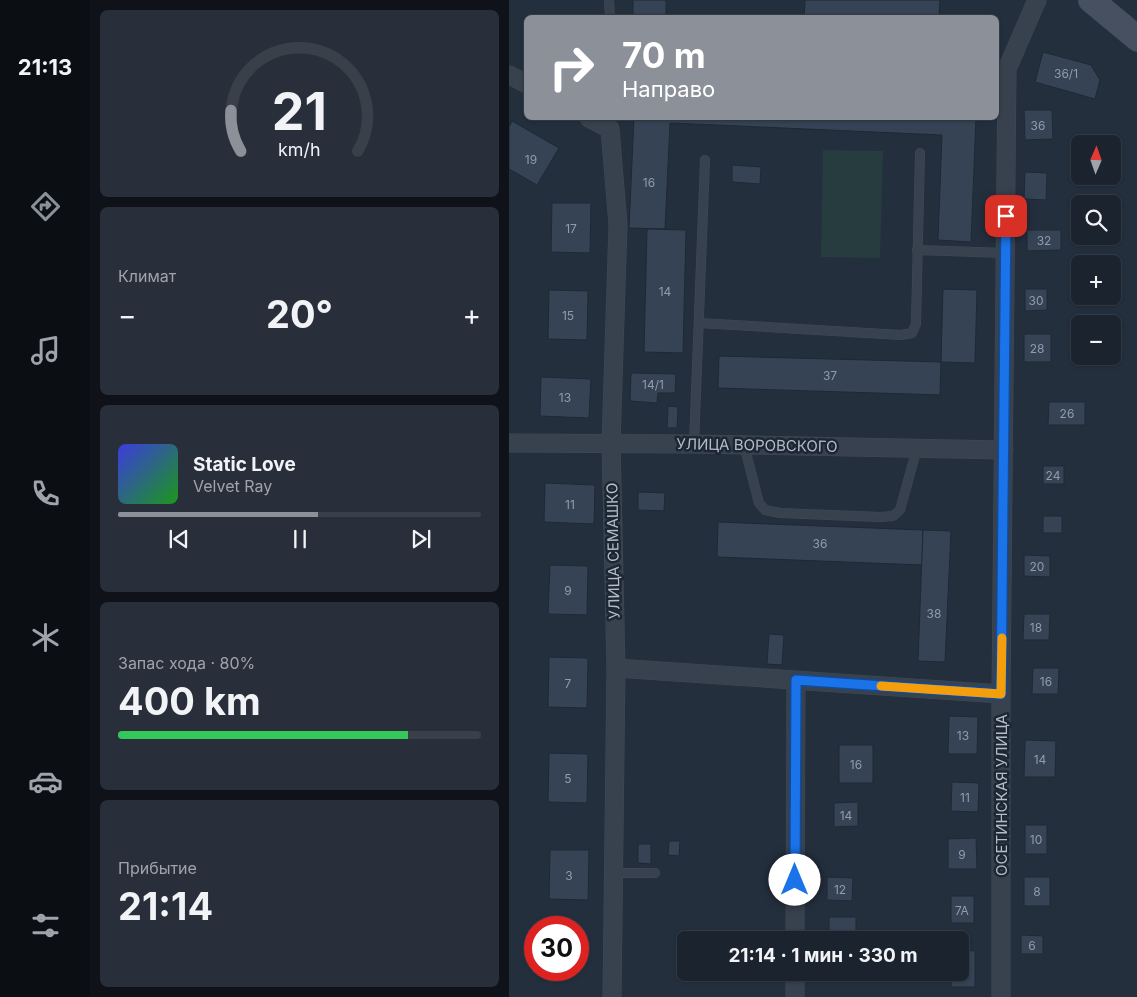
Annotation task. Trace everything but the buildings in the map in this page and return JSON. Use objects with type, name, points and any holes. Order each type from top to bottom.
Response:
[{"type":"main road","points":[[1091,0],[1137,39]]},
{"type":"street","name":"ОСЕТИНСКАЯ УЛИЦА","points":[[1001,997],[1001,694],[1006,253],[1002,69],[1037,0]]},
{"type":"street","points":[[509,75],[524,82]]},
{"type":"street","name":"УЛИЦА СЕМАШКО","points":[[597,120],[610,123],[618,225],[611,444],[616,668],[612,997]]},
{"type":"street","name":"УЛИЦА ВОРОВСКОГО","points":[[509,443],[694,444],[1004,450]]},
{"type":"street","points":[[616,668],[1001,694]]},
{"type":"street","points":[[795,931],[796,680]]},
{"type":"street","points":[[795,981],[795,997]]},
{"type":"lane","points":[[609,0],[609,15]]},
{"type":"lane","points":[[699,323],[901,335],[912,333],[916,324],[920,153]]},
{"type":"lane","points":[[694,444],[705,160]]},
{"type":"lane","points":[[917,250],[1006,253]]},
{"type":"lane","points":[[744,445],[759,503],[765,510],[780,513],[880,517],[893,516],[900,510],[917,448]]},
{"type":"lane","points":[[613,873],[655,873]]},
{"type":"green space","points":[[823,150],[883,151],[880,258],[821,257]]},
{"type":"slow traffic","points":[[881,686],[1001,694],[1002,638]]},
{"type":"route","points":[[795,880],[796,680],[1001,694],[1006,216]]}]
